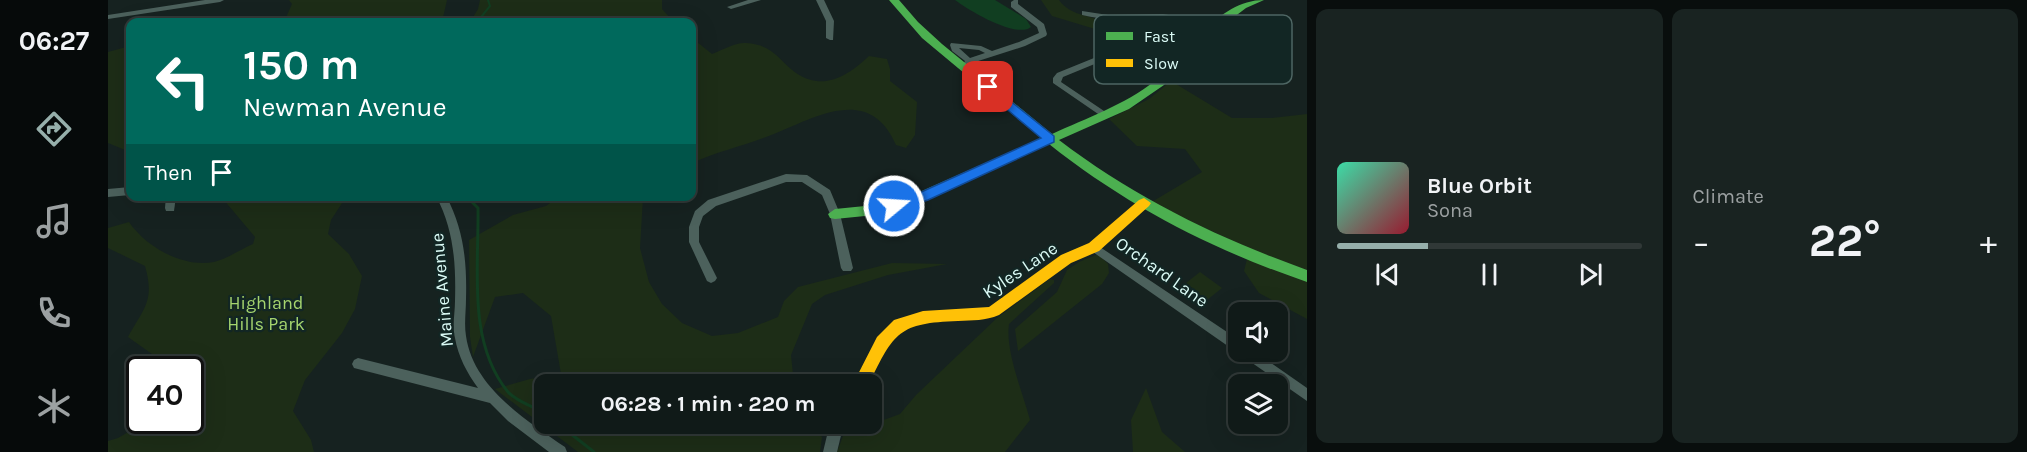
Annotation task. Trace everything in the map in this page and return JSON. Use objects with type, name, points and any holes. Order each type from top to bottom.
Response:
[{"type":"street","points":[[108,17],[220,0]]},
{"type":"street","points":[[731,7],[758,0]]},
{"type":"street","points":[[820,0],[830,21],[830,38]]},
{"type":"street","points":[[894,0],[910,20],[967,64],[1049,139],[1100,177],[1144,203],[1224,244],[1307,276]]},
{"type":"street","points":[[1227,15],[1259,0]]},
{"type":"street","points":[[967,64],[1043,34],[1041,26],[1014,5],[1015,2]]},
{"type":"street","points":[[1085,13],[1094,15]]},
{"type":"street","points":[[967,64],[954,45],[981,48],[992,54]]},
{"type":"street","points":[[1094,61],[1060,75],[1057,83],[1104,115]]},
{"type":"street","points":[[835,214],[875,210],[909,202],[1125,106],[1159,84]]},
{"type":"street","points":[[711,279],[695,246],[693,237],[697,217],[712,203],[780,179],[799,177],[812,182],[826,193],[835,214],[847,267]]},
{"type":"street","points":[[108,193],[126,191]]},
{"type":"street","name":"Maine Avenue","points":[[444,201],[451,213],[457,240],[460,336],[463,350],[492,398],[513,418],[560,452]]},
{"type":"street","name":"Kyles Lane","points":[[866,374],[895,325],[909,320],[986,314],[1009,301],[1066,259],[1094,247],[1144,203]]},
{"type":"street","name":"Orchard Lane","points":[[1094,247],[1228,339]]},
{"type":"street","points":[[1260,362],[1307,395]]},
{"type":"street","points":[[358,364],[492,398]]},
{"type":"street","points":[[830,452],[834,434]]},
{"type":"green space","points":[[289,0],[447,0],[443,18],[286,18],[292,4]]},
{"type":"green space","points":[[480,0],[662,0],[662,9],[670,18],[472,18]]},
{"type":"green space","points":[[1041,0],[1059,0],[1070,10],[1094,19],[1094,29],[1052,16]]},
{"type":"green space","points":[[696,41],[712,54],[733,45],[755,44],[769,50],[796,73],[806,79],[816,81],[836,79],[869,56],[887,59],[890,81],[917,102],[915,135],[906,148],[896,145],[885,127],[872,115],[858,110],[842,110],[696,161]]},
{"type":"green space","points":[[126,47],[126,150],[108,143],[108,52]]},
{"type":"green space","points":[[1167,84],[1176,84],[1232,118],[1272,118],[1307,114],[1307,270],[1257,252],[1150,203],[1202,172],[1185,149],[1137,146],[1109,119],[1149,99]]},
{"type":"green space","name":"Highland Hills Park","points":[[225,201],[343,201],[331,220],[328,234],[349,254],[362,276],[355,309],[342,333],[305,380],[293,411],[311,440],[314,452],[108,452],[108,441],[126,433],[204,434],[204,356],[155,356],[128,337],[146,304],[148,278],[145,266],[108,248],[108,228],[129,222],[145,240],[155,247],[166,254],[190,262],[214,262],[253,244],[255,237]]},
{"type":"green space","points":[[553,201],[643,201],[640,248],[649,282],[662,304],[682,323],[712,336],[738,333],[778,317],[784,301],[798,287],[892,263],[947,264],[888,275],[825,295],[812,304],[791,355],[793,374],[561,374],[551,316],[523,293],[495,297],[473,357],[470,337],[469,240],[513,215],[546,206]]},
{"type":"green space","points":[[1098,254],[1108,264],[1109,273],[1102,284],[1018,351],[1015,329],[1057,292],[1067,270]]},
{"type":"green space","points":[[1247,259],[1307,281],[1307,319],[1288,309],[1288,302],[1276,302],[1259,293],[1244,271]]},
{"type":"green space","points":[[1200,272],[1222,288],[1207,300],[1186,283]]},
{"type":"green space","points":[[1050,279],[1054,280],[1054,283],[1009,324],[1008,335],[1012,359],[1030,420],[1005,452],[837,452],[844,434],[882,434],[882,421],[900,414],[916,395],[997,318]]},
{"type":"green space","points":[[534,378],[534,419],[495,389]]},
{"type":"green space","points":[[1146,388],[1162,432],[1185,452],[1133,452],[1131,420]]},
{"type":"green space","points":[[554,434],[818,434],[822,437],[820,452],[578,452]]},
{"type":"shaded area","points":[[955,0],[995,0],[1026,19],[1031,27],[1024,30],[1015,29],[992,22]]},
{"type":"waterway","points":[[480,18],[490,6],[488,0]]},
{"type":"waterway","points":[[471,201],[478,208],[478,304],[486,351],[495,372],[508,392],[534,408]]},
{"type":"waterway","points":[[571,434],[594,452]]},
{"type":"traffic: fast","points":[[894,0],[938,46],[1052,141],[1103,178],[1188,227],[1307,276]]},
{"type":"traffic: fast","points":[[1231,15],[1243,6],[1259,0]]},
{"type":"traffic: fast","points":[[835,214],[875,210],[909,202],[1125,106],[1158,84]]},
{"type":"traffic: slow","points":[[866,374],[882,342],[899,325],[923,318],[986,314],[994,311],[1066,259],[1094,247],[1144,203]]},
{"type":"route","points":[[894,206],[924,196],[1049,139],[988,87]]}]
